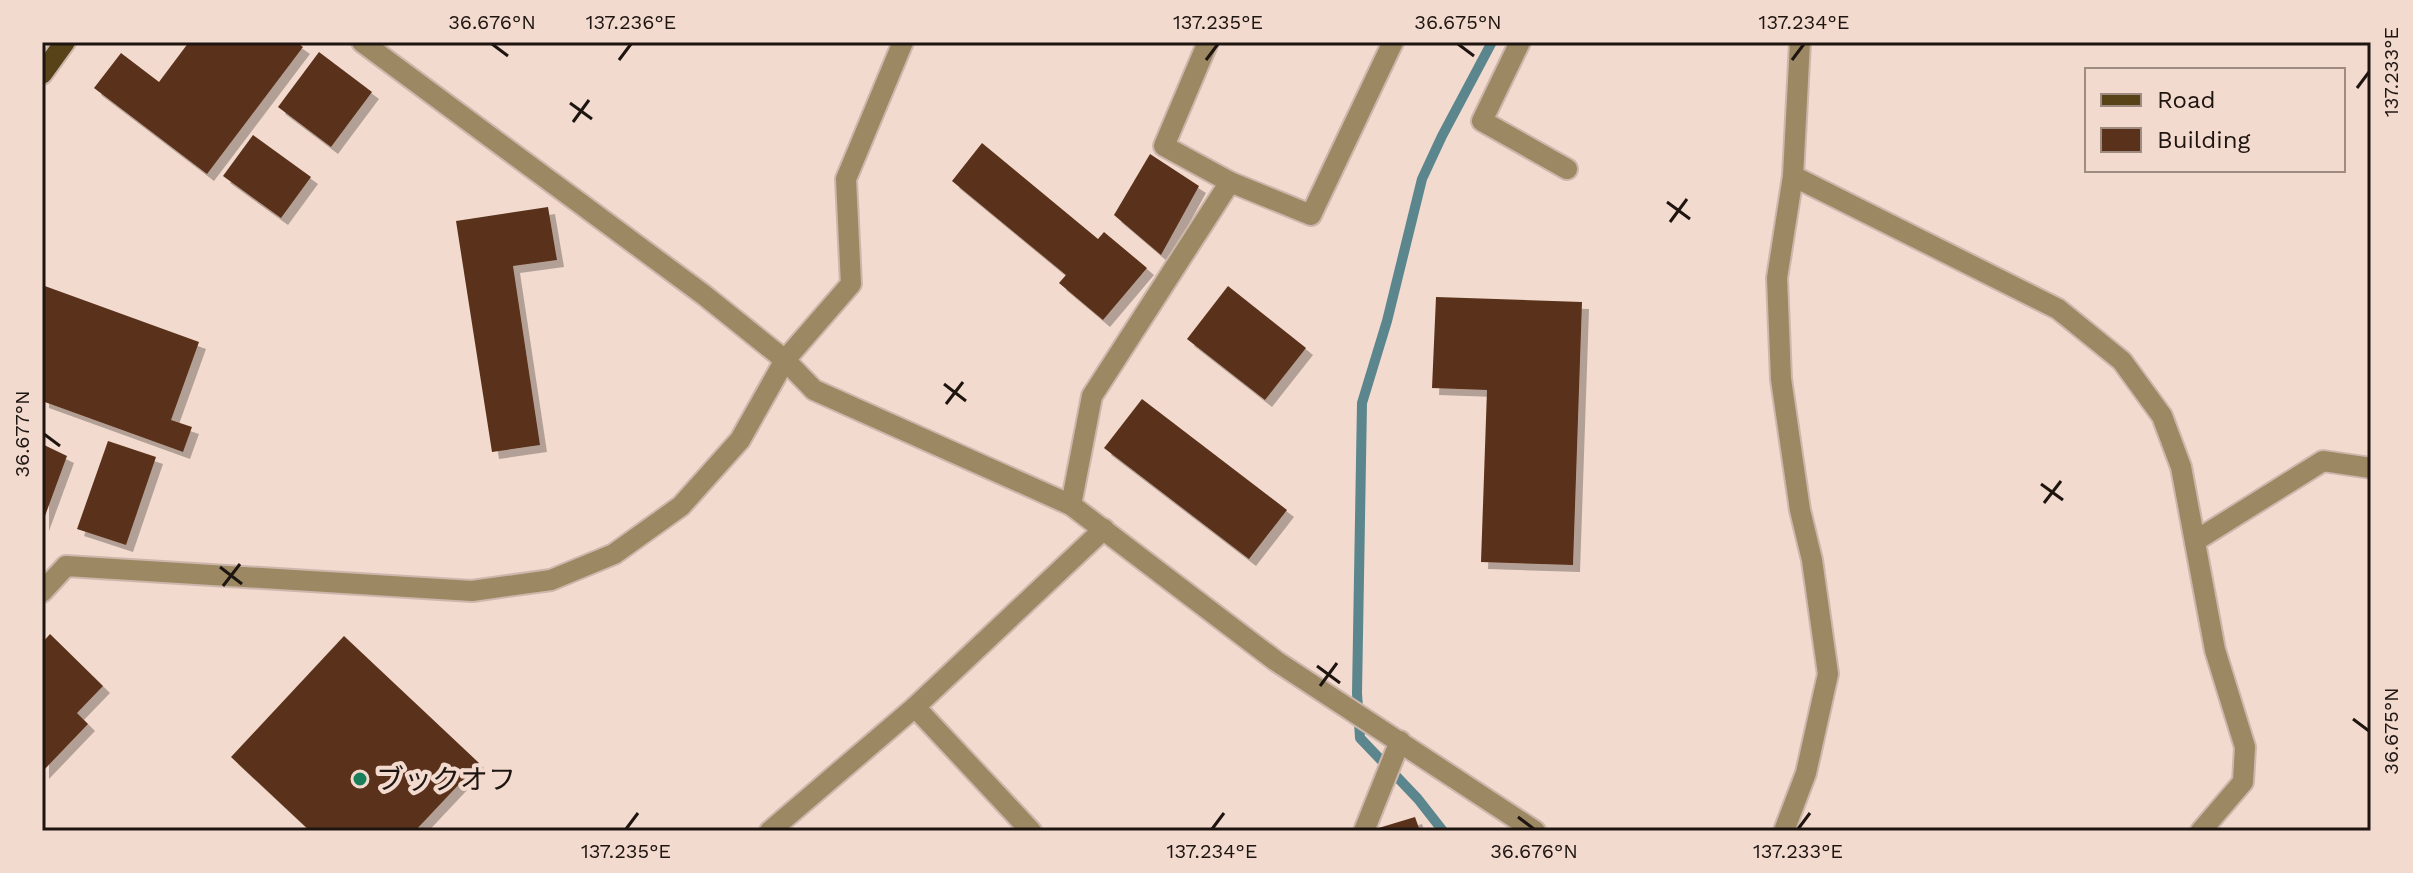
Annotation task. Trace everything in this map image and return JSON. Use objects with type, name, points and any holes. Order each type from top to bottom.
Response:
[{"type":"main road","points":[[42,74],[65,42]]},
{"type":"street","points":[[362,42],[704,295],[785,360],[814,390],[1071,505],[1276,661],[1535,831]]},
{"type":"street","points":[[42,592],[66,566],[472,591],[551,580],[614,554],[681,506],[740,440],[785,360],[851,284],[846,179],[903,42]]},
{"type":"street","points":[[1208,42],[1164,146],[1230,182],[1311,215],[1393,42]]},
{"type":"street","points":[[1520,42],[1482,121],[1567,169]]},
{"type":"street","points":[[1784,831],[1806,773],[1828,674],[1781,379],[1777,278],[1793,176],[1800,42]]},
{"type":"street","points":[[1793,176],[2058,309],[2122,361],[2162,416],[2181,467],[2215,650],[2245,747],[2243,782],[2201,831]]},
{"type":"street","points":[[1071,505],[1092,396],[1230,182]]},
{"type":"street","points":[[2195,541],[2323,461],[2371,468]]},
{"type":"street","points":[[770,831],[915,707],[1104,529]]},
{"type":"street","points":[[915,707],[1031,831]]},
{"type":"street","points":[[1364,831],[1400,741]]},
{"type":"building","points":[[189,42],[296,42],[303,47],[207,174],[94,88],[121,53],[159,82]]},
{"type":"building","points":[[319,52],[372,92],[331,147],[278,107]]},
{"type":"building","points":[[253,135],[311,177],[281,218],[223,176]]},
{"type":"building","points":[[982,143],[1098,239],[1104,232],[1147,268],[1103,320],[1059,283],[1066,275],[952,181]]},
{"type":"building","points":[[1150,154],[1199,186],[1161,255],[1114,215]]},
{"type":"building","points":[[548,207],[557,260],[513,266],[540,445],[492,452],[456,221]]},
{"type":"building","points":[[42,285],[199,342],[171,420],[192,427],[183,452],[42,401]]},
{"type":"building","points":[[1228,286],[1306,348],[1265,400],[1187,339]]},
{"type":"building","points":[[1436,297],[1582,302],[1573,565],[1481,562],[1487,390],[1432,388]]},
{"type":"building","points":[[1142,399],[1287,510],[1249,559],[1104,448]]},
{"type":"building","points":[[108,441],[156,457],[126,545],[77,529]]},
{"type":"building","points":[[42,444],[67,456],[42,524]]},
{"type":"building","points":[[50,634],[103,686],[77,713],[88,724],[42,772],[42,643]]},
{"type":"building","points":[[344,636],[479,763],[415,831],[310,831],[231,757]]},
{"type":"building","points":[[1415,817],[1420,831],[1372,831],[1372,830]]},
{"type":"waterway","points":[[1443,831],[1418,799],[1360,738],[1357,693],[1362,403],[1387,321],[1422,179],[1492,42]]},
{"type":"place","name":"ブックオフ","points":[[360,779]]}]
